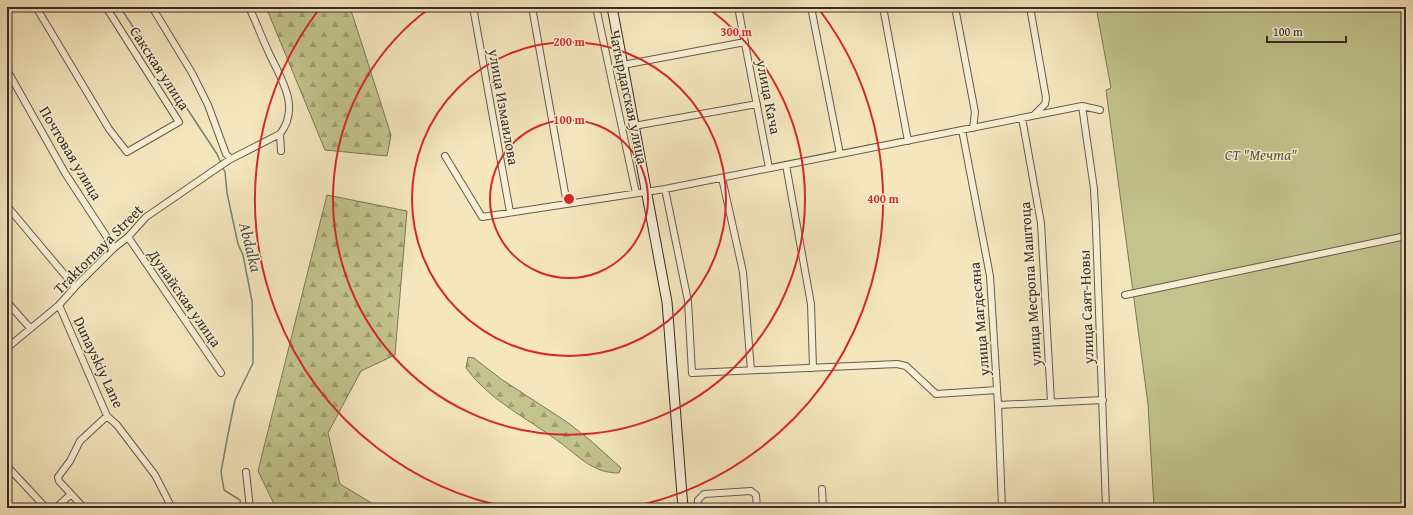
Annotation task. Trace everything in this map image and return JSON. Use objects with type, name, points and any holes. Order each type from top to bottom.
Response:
[{"type":"main road","points":[[612,7],[667,302],[683,508]]},
{"type":"street","name":"Сакская улица","points":[[37,8],[109,129],[127,152],[179,122],[106,7]]},
{"type":"street","name":"Сакская улица","points":[[152,7],[192,73],[208,105],[226,154],[230,159]]},
{"type":"street","name":"Traktornaya Street","points":[[7,348],[59,305],[75,287],[114,248],[128,237],[146,217],[230,159],[280,134],[289,121],[290,104],[285,86],[249,7]]},
{"type":"street","name":"улица Измаилова","points":[[473,7],[510,212]]},
{"type":"street","points":[[532,7],[567,204]]},
{"type":"street","name":"Чатырдагская улица","points":[[596,7],[636,193]]},
{"type":"street","name":"улица Кача","points":[[738,7],[769,168]]},
{"type":"street","points":[[811,7],[840,154]]},
{"type":"street","points":[[883,7],[908,140]]},
{"type":"street","points":[[955,7],[975,112],[973,128]]},
{"type":"street","points":[[1030,7],[1046,98],[1045,104],[1033,116]]},
{"type":"street","points":[[623,65],[745,42]]},
{"type":"street","name":"Почтовая улица","points":[[7,70],[65,173],[114,248]]},
{"type":"street","points":[[634,126],[757,104]]},
{"type":"street","points":[[445,156],[482,217],[665,189],[1082,106],[1100,110]]},
{"type":"street","name":"улица Саят-Новы","points":[[1082,106],[1094,189],[1106,508]]},
{"type":"street","name":"улица Месропа Маштоца","points":[[1022,118],[1042,223],[1051,402]]},
{"type":"street","name":"улица Магдесяна","points":[[962,130],[990,276],[998,405],[1002,508]]},
{"type":"street","points":[[280,134],[281,151]]},
{"type":"street","points":[[786,165],[811,304],[812,368]]},
{"type":"street","points":[[722,178],[743,272],[751,370]]},
{"type":"street","points":[[665,189],[688,301],[692,373],[897,364],[906,366],[936,394],[997,390]]},
{"type":"street","points":[[7,206],[75,287]]},
{"type":"street","points":[[1125,295],[1406,236]]},
{"type":"street","name":"Дунайская улица","points":[[128,237],[221,373]]},
{"type":"street","points":[[7,302],[30,328]]},
{"type":"street","name":"Dunayskiy Lane","points":[[59,305],[107,416],[117,425],[154,475],[172,508]]},
{"type":"street","points":[[998,405],[1103,400]]},
{"type":"street","points":[[84,508],[59,481],[58,477],[70,461],[80,441],[107,416]]},
{"type":"street","points":[[7,466],[46,508]]},
{"type":"street","points":[[246,472],[250,508]]},
{"type":"street","points":[[822,489],[823,508]]},
{"type":"street","points":[[698,508],[698,500],[704,494],[750,491],[756,495],[757,508]]},
{"type":"street","points":[[56,508],[71,494]]},
{"type":"green space","points":[[266,7],[350,7],[391,135],[387,156],[325,150]]},
{"type":"green space","name":"СТ \"Мечта\"","points":[[1096,7],[1406,7],[1406,508],[1154,508],[1148,404],[1106,90],[1111,88]]},
{"type":"green space","points":[[327,195],[407,211],[395,355],[361,371],[328,433],[340,484],[380,508],[276,508],[258,471]]},
{"type":"green space","points":[[468,357],[474,358],[501,379],[567,422],[590,440],[621,468],[619,473],[603,471],[587,463],[497,399],[475,379],[466,368]]},
{"type":"waterway","name":"Abdalka","points":[[120,7],[217,154],[221,163]]},
{"type":"waterway","name":"Abdalka","points":[[222,166],[225,172],[227,193],[238,244],[243,255],[252,301],[253,363],[235,400],[221,472],[224,490],[240,500],[241,508]]}]
